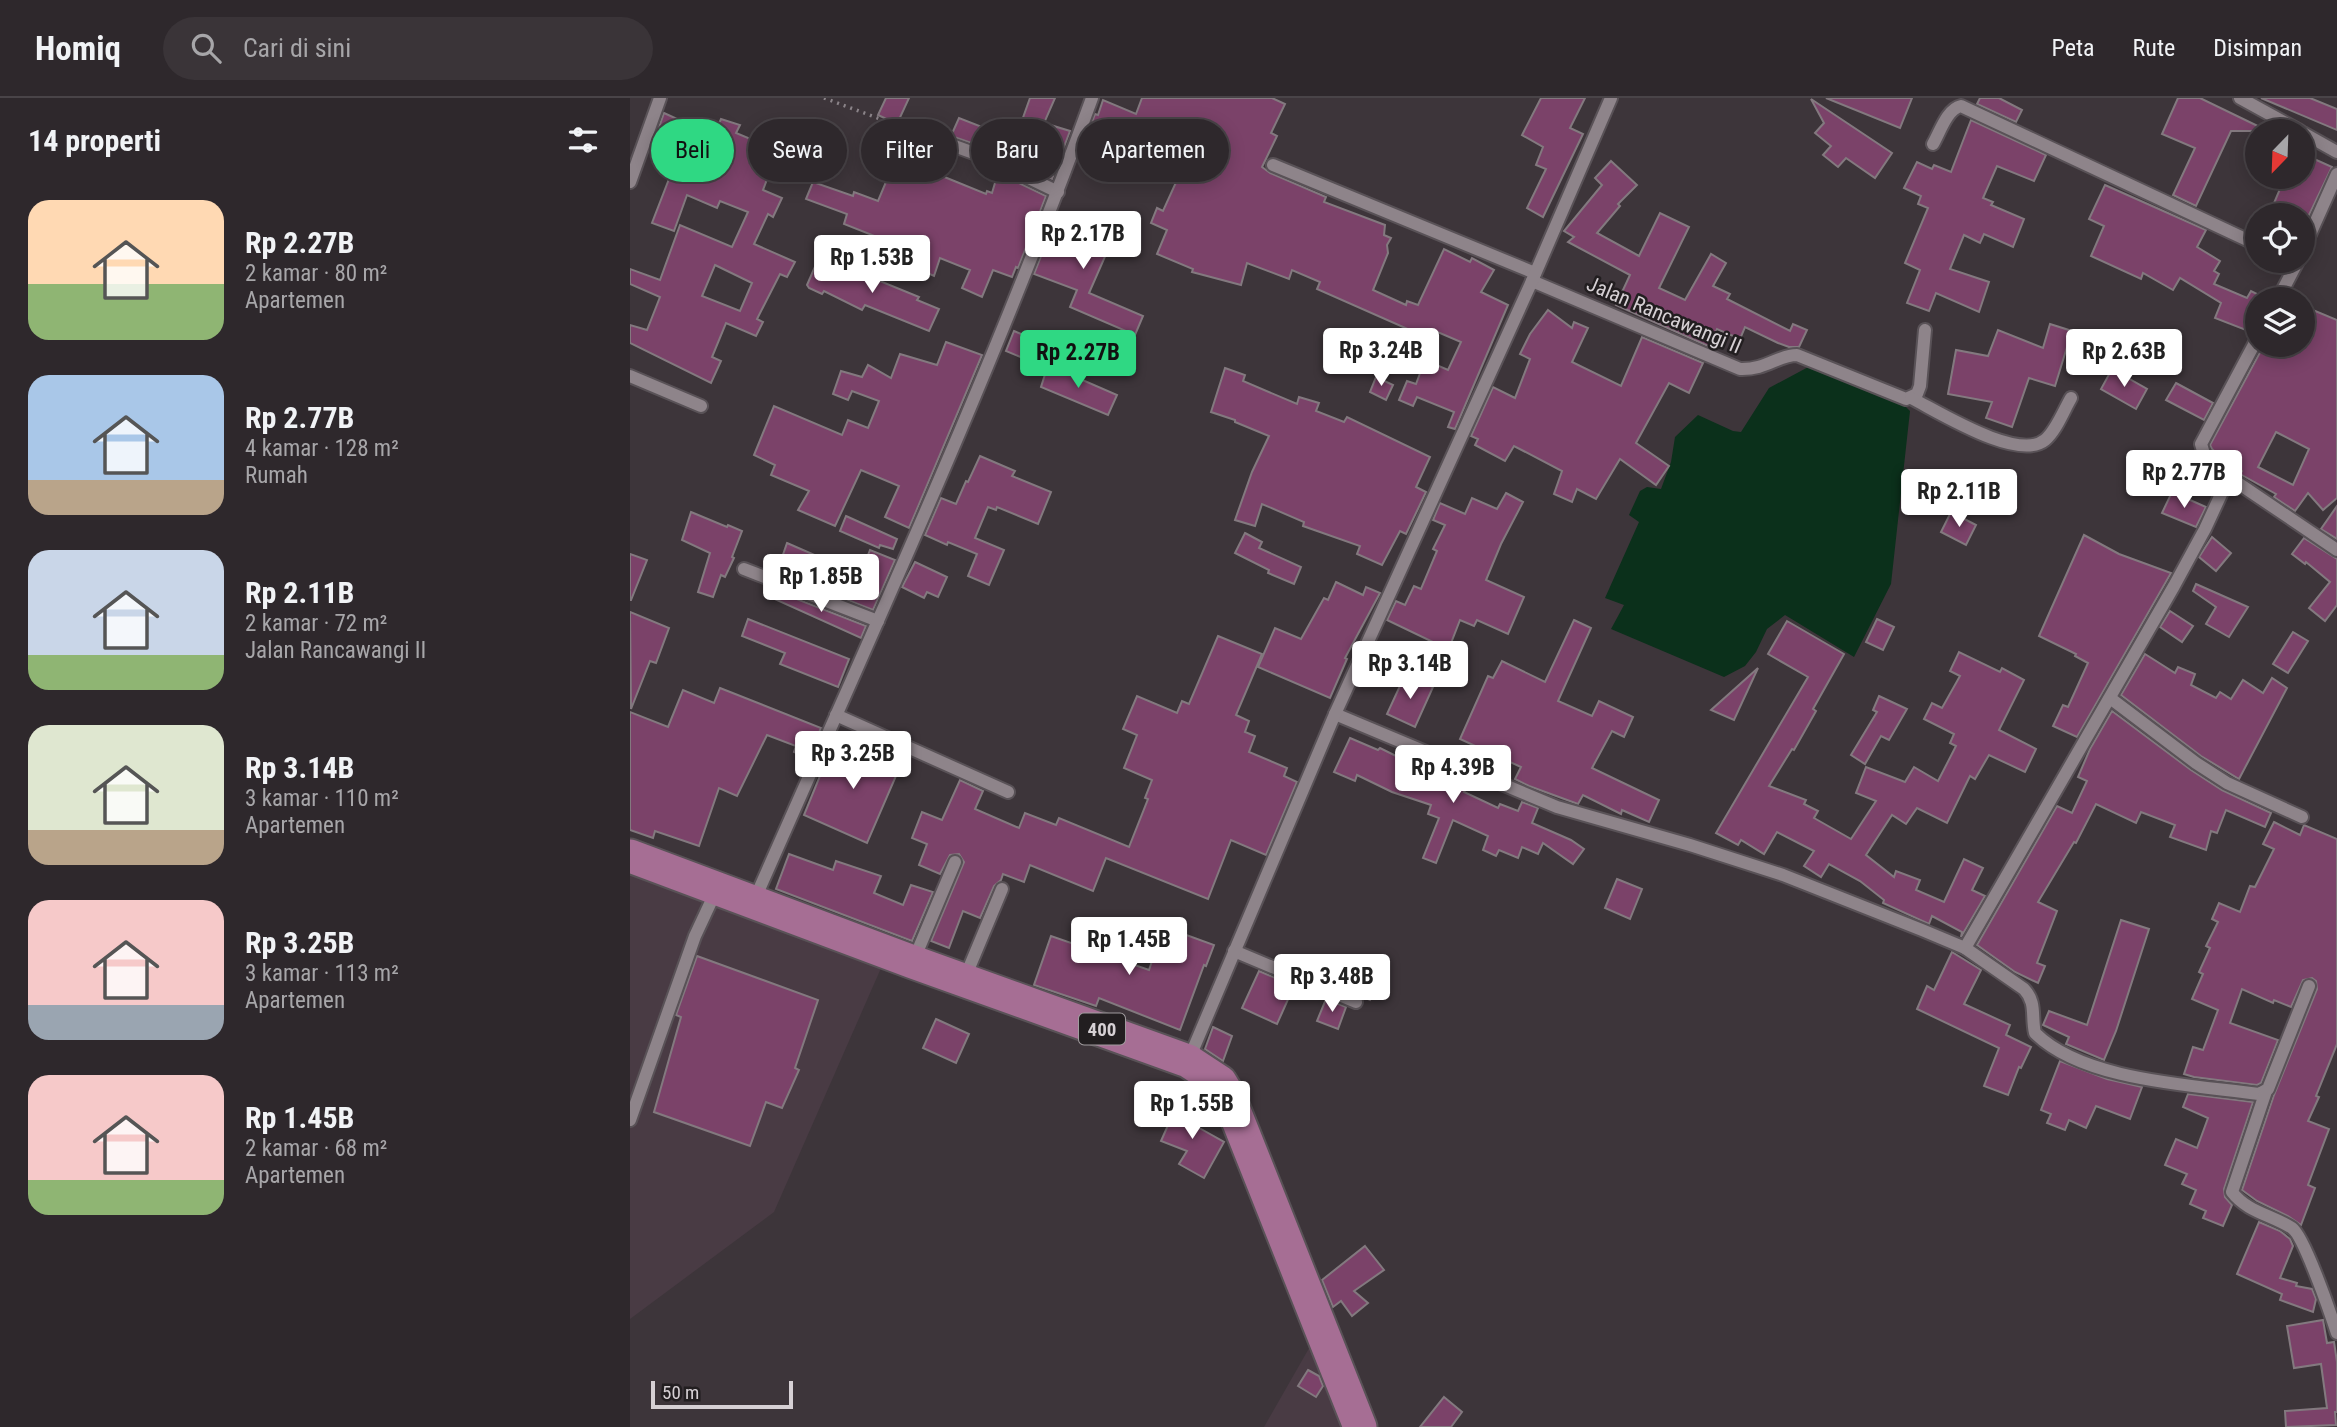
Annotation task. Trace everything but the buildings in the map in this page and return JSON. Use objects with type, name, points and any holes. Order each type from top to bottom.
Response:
[{"type":"main road","name":"400","points":[[630,856],[913,962],[1188,1060],[1220,1082],[1228,1095],[1360,1427]]},
{"type":"street","points":[[630,182],[660,98]]},
{"type":"street","points":[[753,902],[878,621],[1058,192],[1092,98]]},
{"type":"street","points":[[1188,1060],[1335,714],[1534,277],[1611,98]]},
{"type":"street","points":[[2240,98],[2278,119]]},
{"type":"street","points":[[1933,144],[1950,112],[1961,106],[2245,239]]},
{"type":"street","points":[[2315,140],[2337,152]]},
{"type":"street","points":[[957,147],[985,157],[1058,192]]},
{"type":"street","name":"Jalan Rancawangi II","points":[[1273,165],[1740,369],[1754,369],[1788,355],[1797,355],[1906,399],[1911,398],[1995,439],[2019,447],[2030,447],[2047,439],[2071,398]]},
{"type":"street","points":[[2315,223],[2337,174]]},
{"type":"street","points":[[1911,398],[1917,394],[1920,386],[1925,330]]},
{"type":"street","points":[[2248,357],[2202,444],[2204,454],[2229,477],[2337,550]]},
{"type":"street","points":[[630,376],[701,406]]},
{"type":"street","points":[[1965,948],[2192,552],[2229,477]]},
{"type":"street","points":[[744,569],[878,621]]},
{"type":"street","points":[[2110,698],[2227,783],[2302,817]]},
{"type":"street","points":[[1335,714],[1557,807],[1783,875],[1965,948],[2024,989],[2031,996],[2034,1006],[2035,1032],[2060,1052],[2083,1063],[2137,1077],[2259,1094],[2266,1091]]},
{"type":"street","points":[[836,715],[1009,792]]},
{"type":"street","points":[[913,962],[955,862]]},
{"type":"street","points":[[630,1120],[695,936],[717,888]]},
{"type":"street","points":[[964,980],[1002,889]]},
{"type":"street","points":[[1234,951],[1356,1002]]},
{"type":"street","points":[[2309,986],[2266,1091],[2232,1192],[2241,1204],[2295,1230],[2319,1283],[2337,1333]]},
{"type":"path","points":[[824,98],[880,119]]},
{"type":"shaded area","points":[[1812,365],[1901,402],[1910,411],[1891,584],[1854,657],[1785,615],[1767,629],[1756,652],[1745,666],[1724,677],[1611,629],[1624,605],[1605,598],[1639,522],[1629,515],[1640,491],[1647,487],[1661,489],[1671,462],[1675,437],[1698,415],[1741,432],[1769,388]]},
{"type":"shaded area","points":[[630,869],[885,959],[774,1212],[630,1319]]},
{"type":"shaded area","points":[[1316,1336],[1351,1427],[1264,1427]]}]
